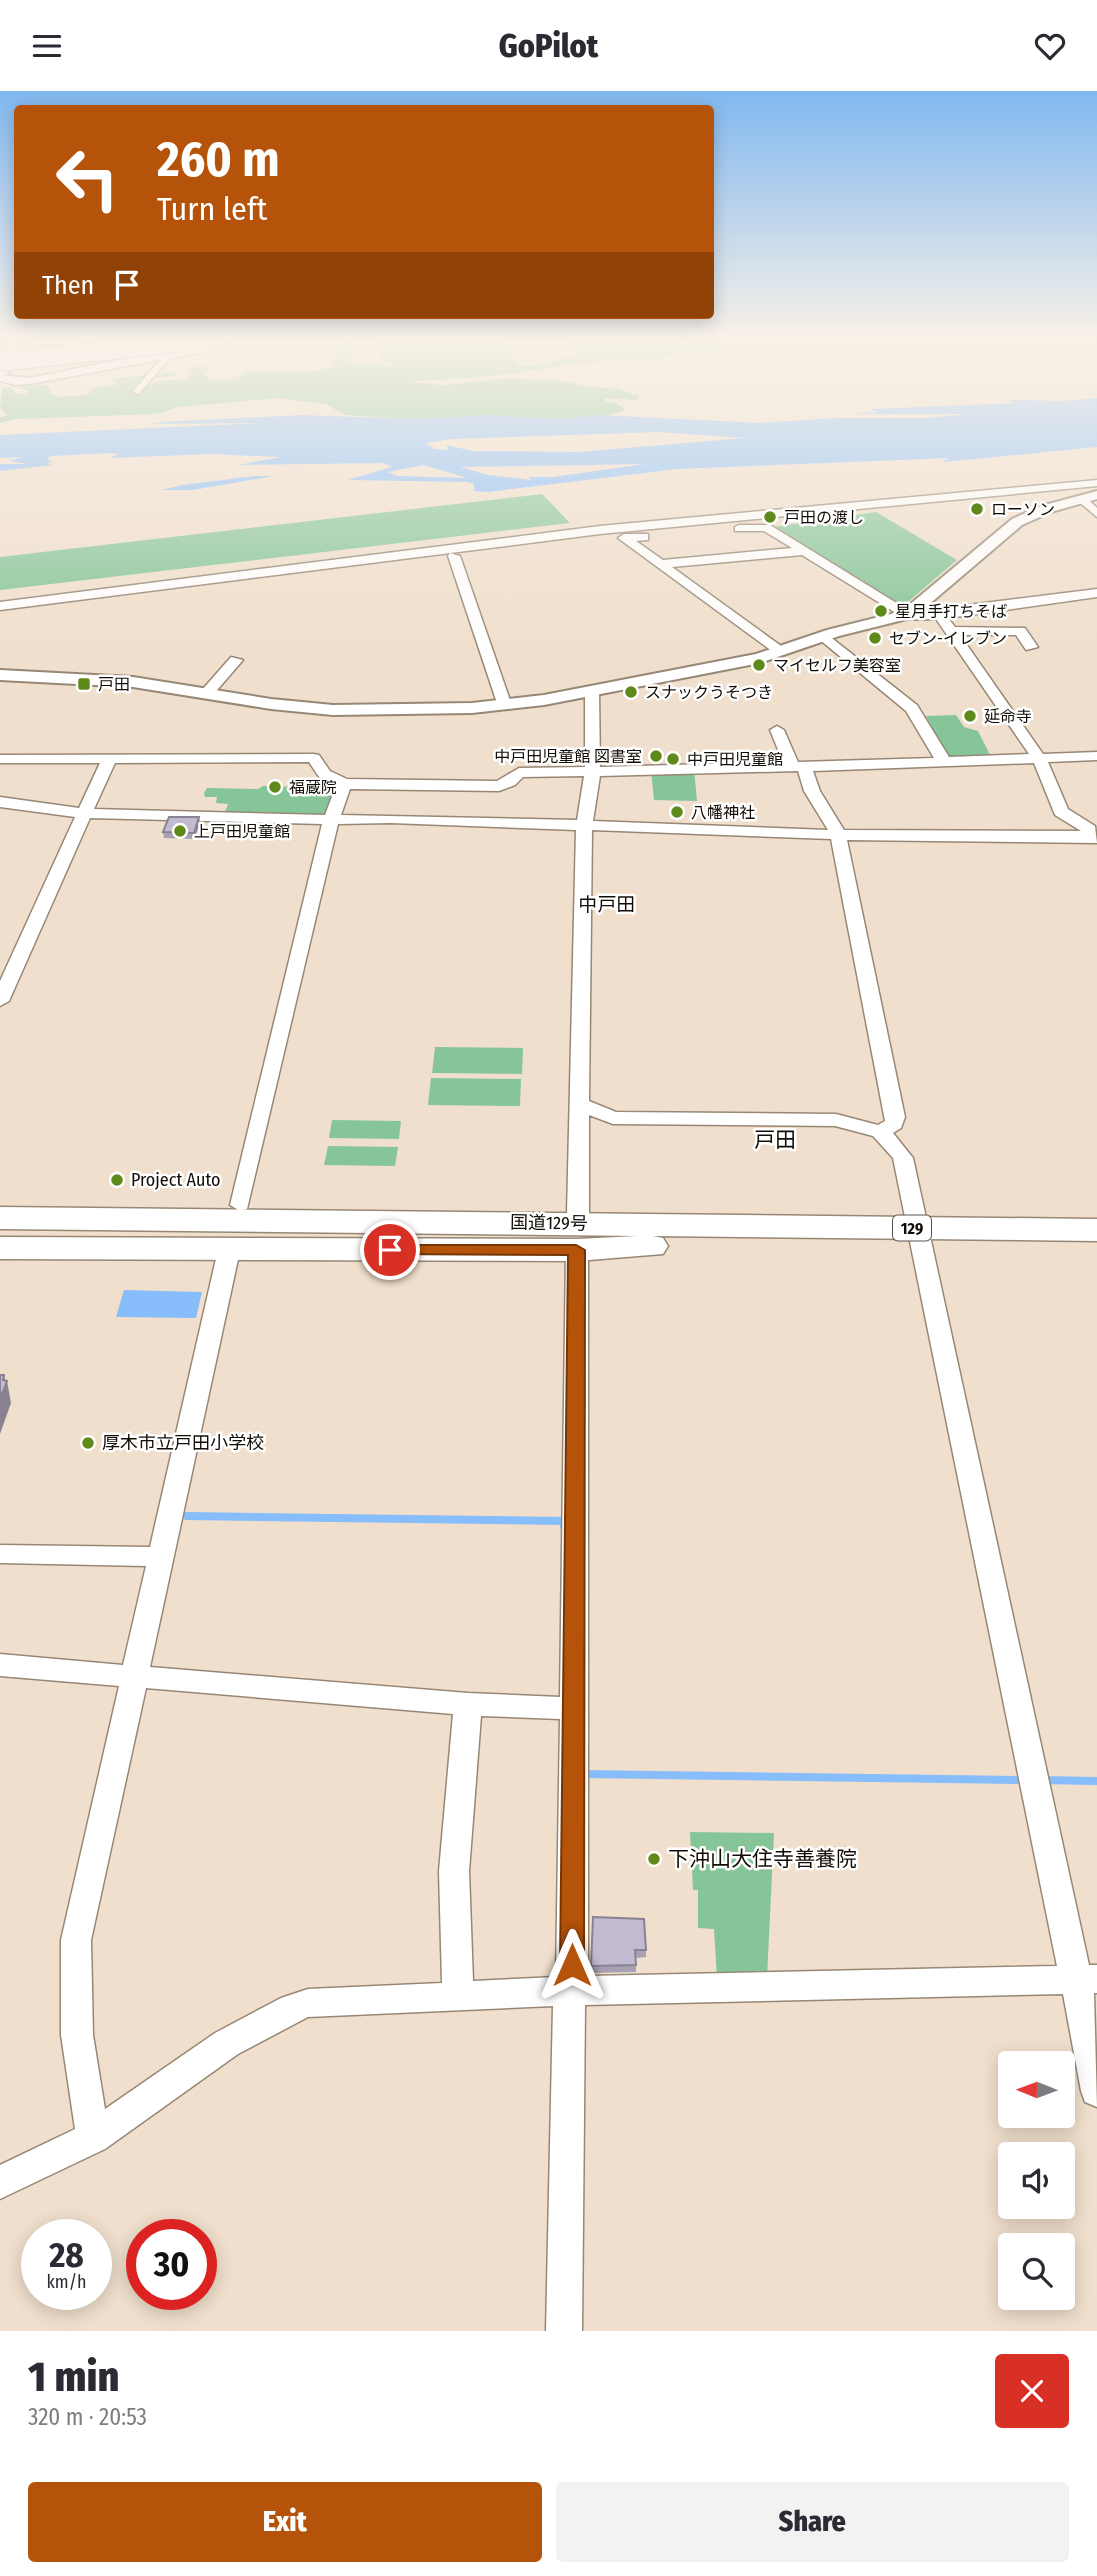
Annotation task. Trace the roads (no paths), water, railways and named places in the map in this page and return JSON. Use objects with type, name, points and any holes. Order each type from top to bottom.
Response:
[{"type":"highway","name":"129","points":[[0,1203],[240,1205],[578,1214],[729,1233]]},
{"type":"highway","name":"国道129号","points":[[0,1218],[920,1236],[1097,1244]]},
{"type":"highway","name":"国道129号","points":[[920,1236],[1097,1230]]},
{"type":"highway","name":"国道129号","points":[[0,1233],[729,1233]]},
{"type":"highway","name":"129","points":[[0,1248],[576,1250],[729,1233]]},
{"type":"street","points":[[1092,489],[1097,514]]},
{"type":"street","points":[[0,606],[562,535],[886,501],[1092,489]]},
{"type":"street","points":[[0,675],[133,682],[333,710],[505,706],[760,658],[824,636],[901,615],[914,609],[1017,522],[1092,489]]},
{"type":"street","points":[[781,651],[624,538],[766,527],[901,615],[940,615],[1097,593]]},
{"type":"street","points":[[659,564],[804,551]]},
{"type":"street","points":[[454,556],[505,706]]},
{"type":"street","points":[[940,615],[1039,758],[1061,812],[1089,829],[1096,839]]},
{"type":"street","points":[[953,631],[1025,631],[1031,647]]},
{"type":"street","points":[[824,636],[912,708],[944,762]]},
{"type":"street","points":[[206,694],[234,665]]},
{"type":"street","points":[[578,1214],[584,825],[593,770],[592,691]]},
{"type":"street","points":[[777,730],[838,835],[895,1117],[894,1124],[880,1132]]},
{"type":"street","points":[[0,759],[314,758],[324,774],[344,785],[499,786],[510,782],[519,773],[1097,756]]},
{"type":"street","points":[[0,1001],[109,759]]},
{"type":"street","points":[[240,1205],[331,820],[344,785]]},
{"type":"street","points":[[0,803],[22,802],[83,813],[331,820],[391,818],[838,835],[1096,839]]},
{"type":"street","points":[[0,953],[21,953]]},
{"type":"street","points":[[580,1104],[613,1118],[836,1120],[880,1132],[893,1143],[903,1158],[1033,1780],[1087,1979],[1097,2091]]},
{"type":"street","points":[[93,2138],[77,2035],[76,1940],[229,1250]]},
{"type":"street","points":[[564,2331],[569,2000],[572,1991],[571,1774],[564,1709],[576,1250]]},
{"type":"street","points":[[0,1554],[160,1557]]},
{"type":"street","points":[[0,1665],[468,1704],[564,1709]]},
{"type":"street","points":[[458,1996],[454,1871],[468,1704]]},
{"type":"street","points":[[0,2182],[93,2138],[255,2026],[288,2009],[308,2003],[572,1991],[1087,1979]]},
{"type":"water","points":[[0,442],[436,442],[426,443],[434,449],[449,450],[446,445],[473,451],[579,452],[703,442],[1097,442],[1097,447],[943,462],[949,458],[677,469],[488,492],[474,491],[474,484],[468,482],[348,480],[392,467],[383,463],[238,465],[281,457],[211,454],[110,458],[119,454],[110,453],[50,456],[47,460],[53,461],[47,464],[53,465],[0,471],[0,464],[29,464],[9,461],[22,457],[0,458]],"holes":[[[645,464],[553,477],[528,477],[532,480],[488,475],[460,467]],[[423,465],[468,478],[397,476],[388,472]]]},
{"type":"water","points":[[274,476],[193,490],[162,490],[182,485]]},
{"type":"water","points":[[124,1290],[202,1292],[196,1318],[116,1317]]},
{"type":"waterway","points":[[187,1516],[565,1521],[564,1526]]},
{"type":"waterway","points":[[582,1774],[1026,1780]]},
{"type":"waterway","points":[[1040,1780],[1097,1781]]},
{"type":"place","name":"ローソン","points":[[977,509]]},
{"type":"place","name":"戸田の渡し","points":[[770,517]]},
{"type":"place","name":"星月手打ちそば","points":[[881,611]]},
{"type":"place","name":"セブン-イレブン","points":[[875,638]]},
{"type":"place","name":"マイセルフ美容室","points":[[759,665]]},
{"type":"place","name":"戸田","points":[[84,684]]},
{"type":"place","name":"スナックうそつき","points":[[631,692]]},
{"type":"place","name":"延命寺","points":[[970,716]]},
{"type":"place","name":"中戸田児童館 図書室","points":[[656,756]]},
{"type":"place","name":"中戸田児童館","points":[[673,759]]},
{"type":"place","name":"福蔵院","points":[[275,787]]},
{"type":"place","name":"八幡神社","points":[[677,812]]},
{"type":"place","name":"上戸田児童館","points":[[180,831]]},
{"type":"place","name":"Project Auto","points":[[117,1180]]},
{"type":"place","name":"厚木市立戸田小学校","points":[[88,1443]]},
{"type":"place","name":"下沖山大住寺善養院","points":[[654,1859]]},
{"type":"district","name":"中戸田","points":[[607,904]]},
{"type":"district","name":"戸田","points":[[775,1140]]}]
